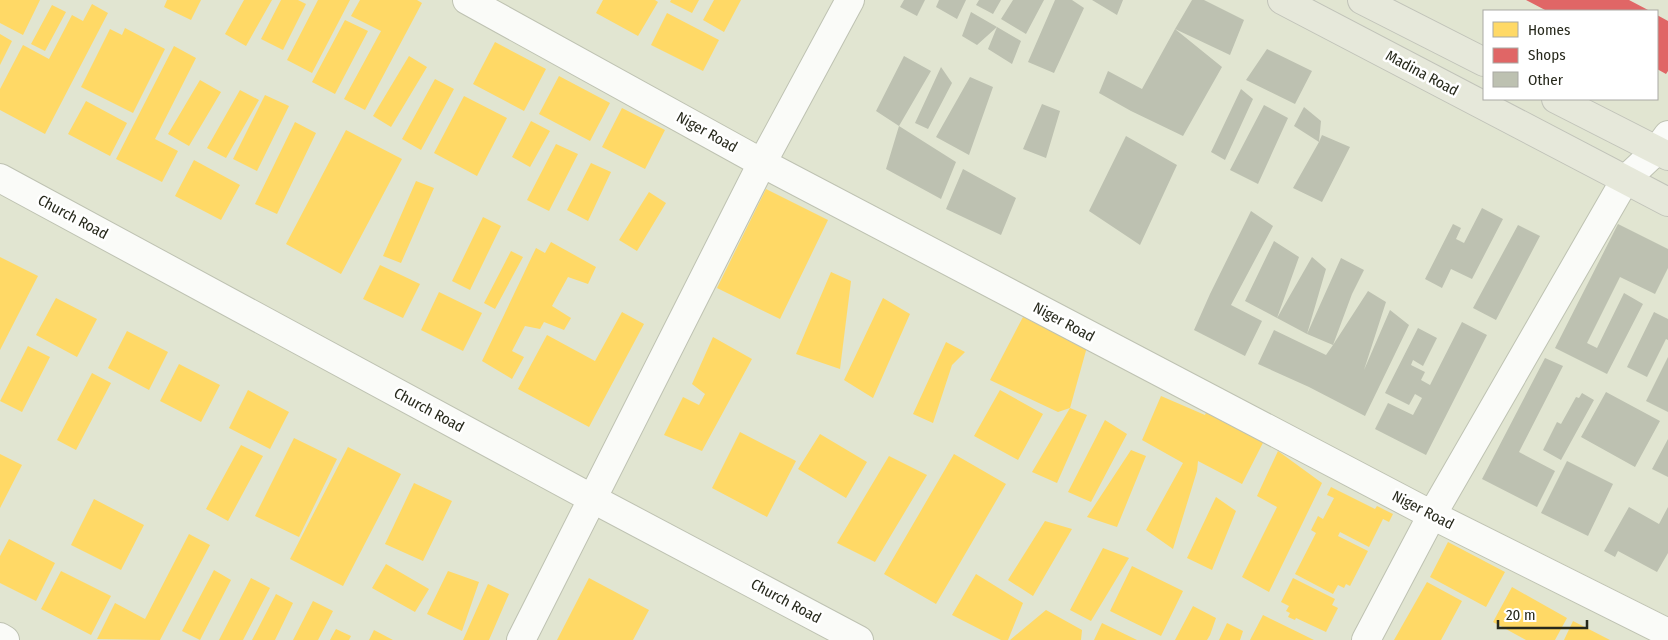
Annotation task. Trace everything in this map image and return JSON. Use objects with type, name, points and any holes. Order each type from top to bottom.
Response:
[{"type":"main road","name":"Madina Road","points":[[1282,0],[1668,202]]},
{"type":"main road","points":[[1362,0],[1483,61]]},
{"type":"main road","points":[[1558,100],[1664,147]]},
{"type":"lane","name":"Niger Road","points":[[466,0],[762,163],[1432,515],[1668,633]]},
{"type":"lane","points":[[522,640],[762,163],[850,0]]},
{"type":"lane","points":[[1366,640],[1432,515],[1625,180],[1664,147]]},
{"type":"lane","name":"Church Road","points":[[0,178],[593,499],[859,640]]},
{"type":"lane","points":[[0,637],[5,640]]},
{"type":"building: Homes","points":[[0,0],[40,0],[23,35],[0,23]]},
{"type":"building: Homes","points":[[167,0],[201,0],[191,20],[164,7]]},
{"type":"building: Homes","points":[[244,0],[272,0],[246,46],[225,34]]},
{"type":"building: Homes","points":[[281,0],[298,0],[306,4],[283,50],[261,39]]},
{"type":"building: Homes","points":[[318,0],[350,0],[312,73],[287,60]]},
{"type":"building: Homes","points":[[360,0],[417,0],[422,3],[365,110],[344,99],[381,31],[351,16]]},
{"type":"building: Homes","points":[[603,0],[655,0],[658,2],[638,36],[596,13]]},
{"type":"building: Homes","points":[[671,0],[699,0],[692,13],[670,2]]},
{"type":"building: Homes","points":[[714,0],[741,0],[724,32],[703,20]]},
{"type":"building: Homes","points":[[92,4],[108,13],[45,134],[0,110],[0,89],[23,45],[49,59],[72,15],[83,21]]},
{"type":"building: Homes","points":[[52,5],[66,12],[45,51],[31,44]]},
{"type":"building: Homes","points":[[667,13],[719,40],[703,71],[651,45]]},
{"type":"building: Homes","points":[[345,20],[368,31],[335,94],[312,82]]},
{"type":"building: Homes","points":[[125,28],[165,49],[133,113],[81,87],[110,29],[122,35]]},
{"type":"building: Homes","points":[[0,34],[12,41],[0,65]]},
{"type":"building: Homes","points":[[495,42],[546,69],[524,111],[473,84]]},
{"type":"building: Homes","points":[[174,46],[196,58],[155,139],[178,151],[162,182],[116,159]]},
{"type":"building: Homes","points":[[409,56],[427,67],[391,127],[373,116]]},
{"type":"building: Homes","points":[[559,76],[610,103],[590,141],[539,114]]},
{"type":"building: Homes","points":[[435,79],[454,89],[421,150],[402,139]]},
{"type":"building: Homes","points":[[200,80],[221,92],[189,146],[168,134]]},
{"type":"building: Homes","points":[[240,90],[259,100],[226,158],[207,148]]},
{"type":"building: Homes","points":[[265,95],[289,106],[257,171],[233,159]]},
{"type":"building: Homes","points":[[464,96],[507,118],[477,176],[434,153]]},
{"type":"building: Homes","points":[[86,101],[127,123],[110,156],[68,134]]},
{"type":"building: Homes","points":[[622,108],[665,130],[645,169],[602,147]]},
{"type":"building: Homes","points":[[531,121],[550,131],[530,167],[512,157]]},
{"type":"building: Homes","points":[[295,122],[316,133],[277,214],[255,204]]},
{"type":"building: Homes","points":[[346,130],[402,159],[341,274],[286,244]]},
{"type":"building: Homes","points":[[556,144],[578,154],[549,211],[527,200]]},
{"type":"building: Homes","points":[[194,160],[240,185],[221,220],[175,196]]},
{"type":"building: Homes","points":[[591,163],[611,172],[588,221],[567,210]]},
{"type":"building: Homes","points":[[416,181],[434,188],[401,263],[383,256]]},
{"type":"building: Homes","points":[[766,189],[828,220],[780,319],[717,288]]},
{"type":"building: Homes","points":[[649,192],[666,203],[637,251],[619,240]]},
{"type":"building: Homes","points":[[483,217],[501,226],[470,290],[452,281]]},
{"type":"building: Homes","points":[[551,242],[596,267],[588,284],[568,277],[552,306],[571,318],[564,330],[544,322],[540,329],[525,326],[512,351],[524,357],[512,379],[482,361],[536,248],[545,253]]},
{"type":"building: Homes","points":[[511,251],[523,257],[495,309],[484,303]]},
{"type":"building: Homes","points":[[0,257],[38,276],[0,350]]},
{"type":"building: Homes","points":[[380,265],[420,284],[403,318],[363,299]]},
{"type":"building: Homes","points":[[831,272],[851,281],[840,369],[796,354]]},
{"type":"building: Homes","points":[[439,292],[482,313],[463,351],[421,330]]},
{"type":"building: Homes","points":[[56,298],[97,319],[77,357],[36,335]]},
{"type":"building: Homes","points":[[883,298],[910,314],[873,398],[844,380]]},
{"type":"building: Homes","points":[[622,312],[644,324],[589,427],[518,389],[547,335],[595,361]]},
{"type":"building: Homes","points":[[1023,317],[1087,347],[1070,408],[1058,412],[990,380]]},
{"type":"building: Homes","points":[[127,331],[168,352],[149,390],[108,368]]},
{"type":"building: Homes","points":[[713,337],[752,359],[702,451],[664,435],[683,397],[699,405],[705,394],[692,384]]},
{"type":"building: Homes","points":[[946,342],[965,352],[952,365],[933,423],[913,414]]},
{"type":"building: Homes","points":[[28,346],[50,357],[22,412],[0,401]]},
{"type":"building: Homes","points":[[179,364],[220,385],[201,422],[160,401]]},
{"type":"building: Homes","points":[[92,373],[111,383],[76,450],[57,440]]},
{"type":"building: Homes","points":[[248,390],[289,412],[270,449],[229,428]]},
{"type":"building: Homes","points":[[1000,390],[1043,414],[1018,460],[974,436]]},
{"type":"building: Homes","points":[[1161,396],[1205,415],[1210,404],[1269,431],[1242,484],[1198,461],[1197,471],[1173,549],[1146,530],[1183,463],[1142,440]]},
{"type":"building: Homes","points":[[1070,408],[1087,415],[1057,483],[1032,472]]},
{"type":"building: Homes","points":[[1105,420],[1127,434],[1091,502],[1068,492]]},
{"type":"building: Homes","points":[[740,432],[796,461],[767,517],[712,488]]},
{"type":"building: Homes","points":[[820,434],[867,462],[846,498],[798,469]]},
{"type":"building: Homes","points":[[294,438],[337,459],[299,537],[255,516]]},
{"type":"building: Homes","points":[[241,445],[263,456],[228,521],[206,509]]},
{"type":"building: Homes","points":[[348,447],[401,474],[343,586],[290,559]]},
{"type":"building: Homes","points":[[1131,450],[1146,456],[1117,527],[1087,517]]},
{"type":"building: Homes","points":[[1278,451],[1322,483],[1269,592],[1242,577],[1277,507],[1257,496]]},
{"type":"building: Homes","points":[[0,454],[22,465],[0,508]]},
{"type":"building: Homes","points":[[954,454],[1006,484],[936,604],[884,574]]},
{"type":"building: Homes","points":[[889,456],[927,475],[875,562],[837,543]]},
{"type":"building: Homes","points":[[414,483],[452,501],[423,561],[385,544]]},
{"type":"building: Homes","points":[[1331,487],[1375,509],[1377,506],[1393,514],[1389,522],[1383,519],[1369,547],[1340,532],[1338,536],[1368,551],[1350,586],[1346,584],[1344,588],[1338,585],[1333,594],[1295,574],[1316,533],[1311,530],[1318,516],[1323,519],[1334,498],[1327,495]]},
{"type":"building: Homes","points":[[1216,497],[1236,511],[1212,570],[1187,558]]},
{"type":"building: Homes","points":[[94,499],[144,525],[121,570],[71,545]]},
{"type":"building: Homes","points":[[1045,521],[1072,529],[1033,596],[1008,580]]},
{"type":"building: Homes","points":[[189,534],[210,545],[160,640],[97,639],[115,603],[145,619]]},
{"type":"building: Homes","points":[[9,539],[55,563],[36,601],[0,583],[0,556]]},
{"type":"building: Homes","points":[[1448,542],[1505,572],[1486,607],[1430,577]]},
{"type":"building: Homes","points":[[1103,548],[1129,558],[1091,621],[1070,610]]},
{"type":"building: Homes","points":[[386,564],[429,589],[415,612],[372,588]]},
{"type":"building: Homes","points":[[1132,566],[1183,591],[1161,636],[1110,611]]},
{"type":"building: Homes","points":[[214,570],[231,580],[200,640],[182,631]]},
{"type":"building: Homes","points":[[61,571],[111,596],[91,635],[41,609]]},
{"type":"building: Homes","points":[[448,571],[479,582],[462,631],[427,614]]},
{"type":"building: Homes","points":[[976,574],[1023,603],[1008,640],[1001,640],[952,615]]},
{"type":"building: Homes","points":[[251,578],[270,588],[243,640],[219,640]]},
{"type":"building: Homes","points":[[589,578],[649,610],[633,640],[557,640]]},
{"type":"building: Homes","points":[[1293,578],[1335,599],[1332,605],[1338,608],[1326,632],[1296,618],[1295,620],[1288,617],[1290,613],[1286,611],[1289,606],[1281,602]]},
{"type":"building: Homes","points":[[1427,582],[1462,601],[1441,640],[1394,640]]},
{"type":"building: Homes","points":[[488,584],[509,594],[489,640],[463,640]]},
{"type":"building: Homes","points":[[1512,587],[1567,618],[1555,640],[1526,640],[1493,622]]},
{"type":"building: Homes","points":[[276,594],[293,603],[275,640],[252,640]]},
{"type":"building: Homes","points":[[313,601],[333,611],[318,640],[293,640]]},
{"type":"building: Homes","points":[[1193,606],[1216,618],[1210,635],[1207,640],[1175,640]]},
{"type":"building: Homes","points":[[1046,610],[1082,630],[1081,640],[1010,640]]},
{"type":"building: Homes","points":[[1263,615],[1314,640],[1250,640]]},
{"type":"building: Homes","points":[[1573,621],[1610,640],[1564,640]]},
{"type":"building: Homes","points":[[1102,623],[1137,640],[1094,640]]},
{"type":"building: Homes","points":[[1227,623],[1243,631],[1240,640],[1219,640]]},
{"type":"building: Homes","points":[[336,629],[351,636],[349,640],[330,640]]},
{"type":"building: Homes","points":[[374,630],[393,640],[369,640]]},
{"type":"building: Shops","points":[[1526,0],[1629,0],[1648,10],[1545,10]]},
{"type":"building: Shops","points":[[1658,16],[1668,21],[1668,71],[1666,74],[1658,70]]},
{"type":"building: Other","points":[[904,0],[925,0],[917,16],[900,7]]},
{"type":"building: Other","points":[[939,0],[966,0],[957,19],[936,7]]},
{"type":"building: Other","points":[[979,0],[1001,0],[993,14],[976,5]]},
{"type":"building: Other","points":[[1013,0],[1044,0],[1026,34],[1001,19]]},
{"type":"building: Other","points":[[1055,0],[1072,0],[1084,8],[1054,73],[1028,62]]},
{"type":"building: Other","points":[[1092,0],[1123,0],[1117,15]]},
{"type":"building: Other","points":[[1192,0],[1204,0],[1244,20],[1230,55],[1175,29]]},
{"type":"building: Other","points":[[971,12],[997,27],[977,45],[962,36]]},
{"type":"building: Other","points":[[997,27],[1021,41],[1012,64],[988,49]]},
{"type":"building: Other","points":[[1175,29],[1222,67],[1183,136],[1099,93],[1108,71],[1142,89]]},
{"type":"building: Other","points":[[1267,49],[1312,71],[1295,104],[1246,80]]},
{"type":"building: Other","points":[[904,56],[931,71],[899,126],[876,111]]},
{"type":"building: Other","points":[[941,67],[952,83],[928,129],[915,123]]},
{"type":"building: Other","points":[[970,77],[993,87],[969,155],[936,137]]},
{"type":"building: Other","points":[[1241,89],[1253,99],[1225,160],[1211,152]]},
{"type":"building: Other","points":[[1042,104],[1060,111],[1046,158],[1023,149]]},
{"type":"building: Other","points":[[1264,105],[1288,118],[1258,184],[1230,170]]},
{"type":"building: Other","points":[[1304,107],[1321,121],[1319,142],[1294,126]]},
{"type":"building: Other","points":[[899,126],[956,162],[941,199],[886,169]]},
{"type":"building: Other","points":[[1322,135],[1350,147],[1322,202],[1293,188]]},
{"type":"building: Other","points":[[1126,136],[1177,165],[1140,245],[1089,211]]},
{"type":"building: Other","points":[[963,169],[1016,198],[1001,235],[946,209]]},
{"type":"building: Other","points":[[1482,208],[1503,219],[1472,279],[1451,269],[1442,288],[1425,279],[1453,224],[1461,228],[1456,239],[1464,243]]},
{"type":"building: Other","points":[[1251,211],[1273,226],[1231,305],[1262,321],[1245,356],[1194,330]]},
{"type":"building: Other","points":[[1618,224],[1668,249],[1668,268],[1655,294],[1620,277],[1587,343],[1597,348],[1624,293],[1643,304],[1607,374],[1555,348]]},
{"type":"building: Other","points":[[1518,225],[1540,236],[1496,320],[1473,308]]},
{"type":"building: Other","points":[[1274,241],[1299,257],[1277,318],[1245,301]]},
{"type":"building: Other","points":[[1312,257],[1326,269],[1307,334],[1277,318]]},
{"type":"building: Other","points":[[1341,258],[1364,270],[1352,294],[1333,345],[1307,334]]},
{"type":"building: Other","points":[[1368,291],[1386,302],[1364,370],[1390,310],[1409,325],[1365,416],[1309,387],[1258,364],[1274,330],[1326,355]]},
{"type":"building: Other","points":[[1654,312],[1668,319],[1668,340],[1666,339],[1647,377],[1627,367]]},
{"type":"building: Other","points":[[1462,322],[1487,335],[1426,455],[1375,429],[1388,403],[1413,415],[1422,398],[1415,394],[1409,405],[1385,393],[1418,328],[1437,338],[1423,366],[1413,360],[1411,365],[1425,372],[1421,380],[1430,385]]},
{"type":"building: Other","points":[[1668,357],[1668,412],[1646,401]]},
{"type":"building: Other","points":[[1545,358],[1563,366],[1519,452],[1555,471],[1537,507],[1482,479]]},
{"type":"building: Other","points":[[1606,392],[1660,421],[1635,467],[1581,437]]},
{"type":"building: Other","points":[[1582,393],[1594,400],[1561,460],[1543,450],[1557,422],[1561,424],[1576,397],[1579,398]]},
{"type":"building: Other","points":[[1668,439],[1668,477],[1652,469]]},
{"type":"building: Other","points":[[1567,461],[1613,484],[1588,536],[1541,513]]},
{"type":"building: Other","points":[[1629,507],[1659,524],[1668,507],[1668,553],[1657,572],[1618,551],[1615,557],[1604,551]]}]
